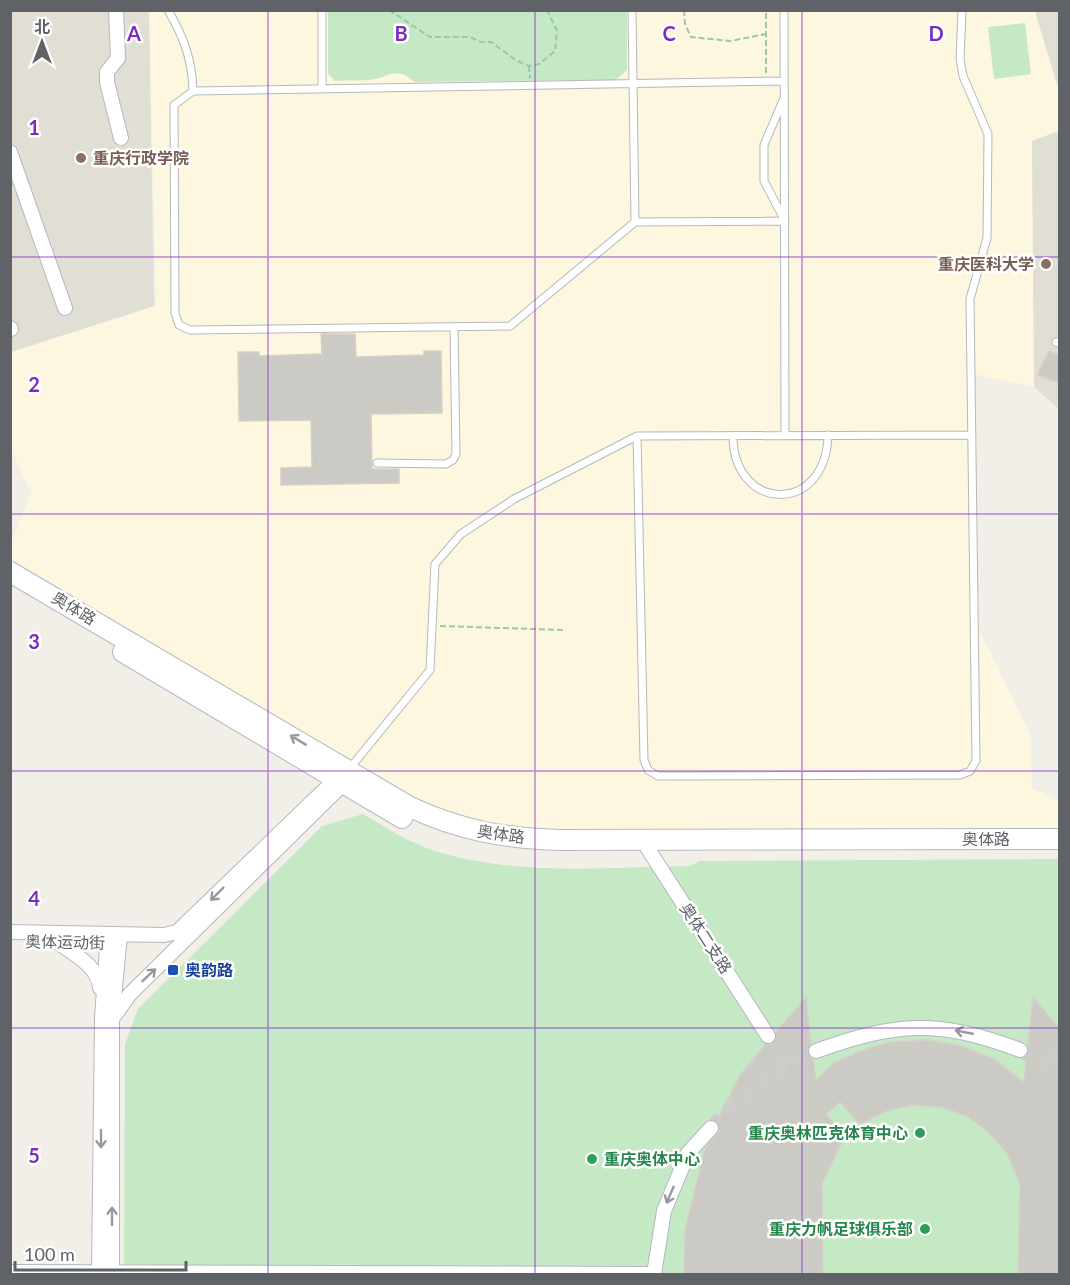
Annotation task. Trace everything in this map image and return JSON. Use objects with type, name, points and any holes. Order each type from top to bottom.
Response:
[{"type":"main road","name":"奥体路","points":[[10,572],[406,820],[435,832],[473,843],[556,852],[647,847],[1059,839]]},
{"type":"main road","name":"奥体路","points":[[10,585],[342,778]]},
{"type":"main road","name":"奥体路","points":[[647,847],[1059,852]]},
{"type":"street","points":[[116,10],[118,58],[107,72],[107,82],[121,138]]},
{"type":"street","points":[[10,153],[65,308]]},
{"type":"street","points":[[107,1018],[192,936],[342,778]]},
{"type":"street","points":[[114,938],[164,935],[183,927],[342,778]]},
{"type":"street","name":"奥体二支路","points":[[647,847],[768,1036]]},
{"type":"street","name":"奥体运动街","points":[[10,932],[114,938]]},
{"type":"street","points":[[114,938],[164,944],[192,936]]},
{"type":"street","points":[[106,1273],[107,1018],[114,938]]},
{"type":"street","name":"奥体运动街","points":[[10,940],[56,941],[114,938]]},
{"type":"street","points":[[56,941],[97,974],[107,1018]]},
{"type":"street","points":[[816,1051],[871,1032],[903,1026],[942,1028],[982,1035],[1020,1050]]},
{"type":"street","points":[[10,1272],[652,1275],[663,1211],[688,1153],[711,1128]]},
{"type":"lane","points":[[168,10],[188,48],[193,91]]},
{"type":"lane","points":[[322,10],[322,89]]},
{"type":"lane","points":[[632,10],[635,222]]},
{"type":"lane","points":[[784,10],[785,435]]},
{"type":"lane","points":[[637,436],[644,760],[648,770],[658,776],[960,775],[970,771],[976,761],[970,299],[987,238],[988,134],[963,76],[960,59],[962,10]]},
{"type":"lane","points":[[784,81],[193,91],[174,105],[175,313],[178,325],[190,330],[510,326],[635,222],[785,221]]},
{"type":"lane","points":[[784,98],[764,145],[764,181],[785,221]]},
{"type":"lane","points":[[377,463],[446,464],[453,460],[456,454],[454,328]]},
{"type":"lane","points":[[734,436],[736,460],[742,473],[752,484],[765,491],[780,494],[795,492],[808,485],[819,475],[825,462],[828,435]]},
{"type":"lane","points":[[342,778],[430,670],[435,564],[460,534],[514,499],[637,436],[972,435]]},
{"type":"path","points":[[389,10],[430,37],[470,37],[481,42],[491,42],[517,62],[529,66],[539,64],[555,51],[558,31],[547,10]]},
{"type":"path","points":[[684,10],[685,24],[692,37],[730,41],[766,34]]},
{"type":"path","points":[[766,10],[766,81]]},
{"type":"path","points":[[431,626],[564,630]]},
{"type":"shaded area","name":"重庆行政学院","points":[[11,11],[149,11],[154,306],[11,352]]},
{"type":"shaded area","points":[[149,11],[1035,11],[1059,91],[1059,131],[1032,141],[1034,387],[974,374],[979,630],[1030,734],[1032,788],[1059,801],[1059,831],[560,833],[476,823],[412,799],[326,751],[11,558],[11,543],[31,493],[11,450],[11,352],[156,306]]},
{"type":"shaded area","points":[[1035,11],[1059,11],[1059,91]]},
{"type":"shaded area","name":"重庆医科大学","points":[[1059,131],[1059,409],[1034,387],[1032,141]]},
{"type":"green space","points":[[328,11],[627,11],[627,70],[616,80],[415,82],[397,73],[369,80],[335,81],[328,74]]},
{"type":"green space","points":[[1025,23],[1031,74],[994,79],[988,27]]},
{"type":"green space","name":"重庆奥体中心","points":[[363,814],[405,839],[432,850],[495,864],[528,867],[691,866],[699,861],[1059,859],[1059,1274],[124,1274],[125,1044],[138,1009],[322,826]]},
{"type":"building","points":[[321,334],[355,334],[356,357],[424,355],[424,351],[441,351],[442,413],[371,414],[372,469],[399,469],[399,483],[281,485],[281,468],[312,467],[311,420],[239,421],[238,352],[259,352],[259,356],[322,354]]},
{"type":"building","points":[[1049,351],[1059,355],[1059,383],[1037,375]]},
{"type":"building","points":[[806,997],[811,1044],[807,1053],[813,1059],[816,1081],[832,1064],[860,1051],[891,1042],[927,1040],[962,1046],[994,1059],[1024,1082],[1033,997],[1059,1028],[1059,1275],[1018,1275],[1020,1184],[1007,1153],[988,1132],[967,1116],[941,1107],[912,1105],[887,1111],[860,1124],[840,1102],[826,1114],[845,1136],[822,1183],[823,1275],[684,1275],[685,1230],[705,1148],[720,1131],[717,1121],[740,1075],[766,1044],[776,1041],[776,1032]]},
{"type":"tunnel","points":[[768,1036],[787,1066]]},
{"type":"tunnel","points":[[1048,1063],[1060,1045]]},
{"type":"tunnel","points":[[1020,1050],[1060,1071]]},
{"type":"tunnel","points":[[711,1128],[734,1105],[760,1085],[816,1051]]},
{"type":"place","name":"重庆行政学院","points":[[81,158]]},
{"type":"place","name":"重庆医科大学","points":[[1046,264]]},
{"type":"place","name":"奥韵路","points":[[173,970]]},
{"type":"place","name":"重庆奥林匹克体育中心","points":[[920,1133]]},
{"type":"place","name":"重庆奥体中心","points":[[592,1159]]},
{"type":"place","name":"重庆力帆足球俱乐部","points":[[925,1229]]}]
